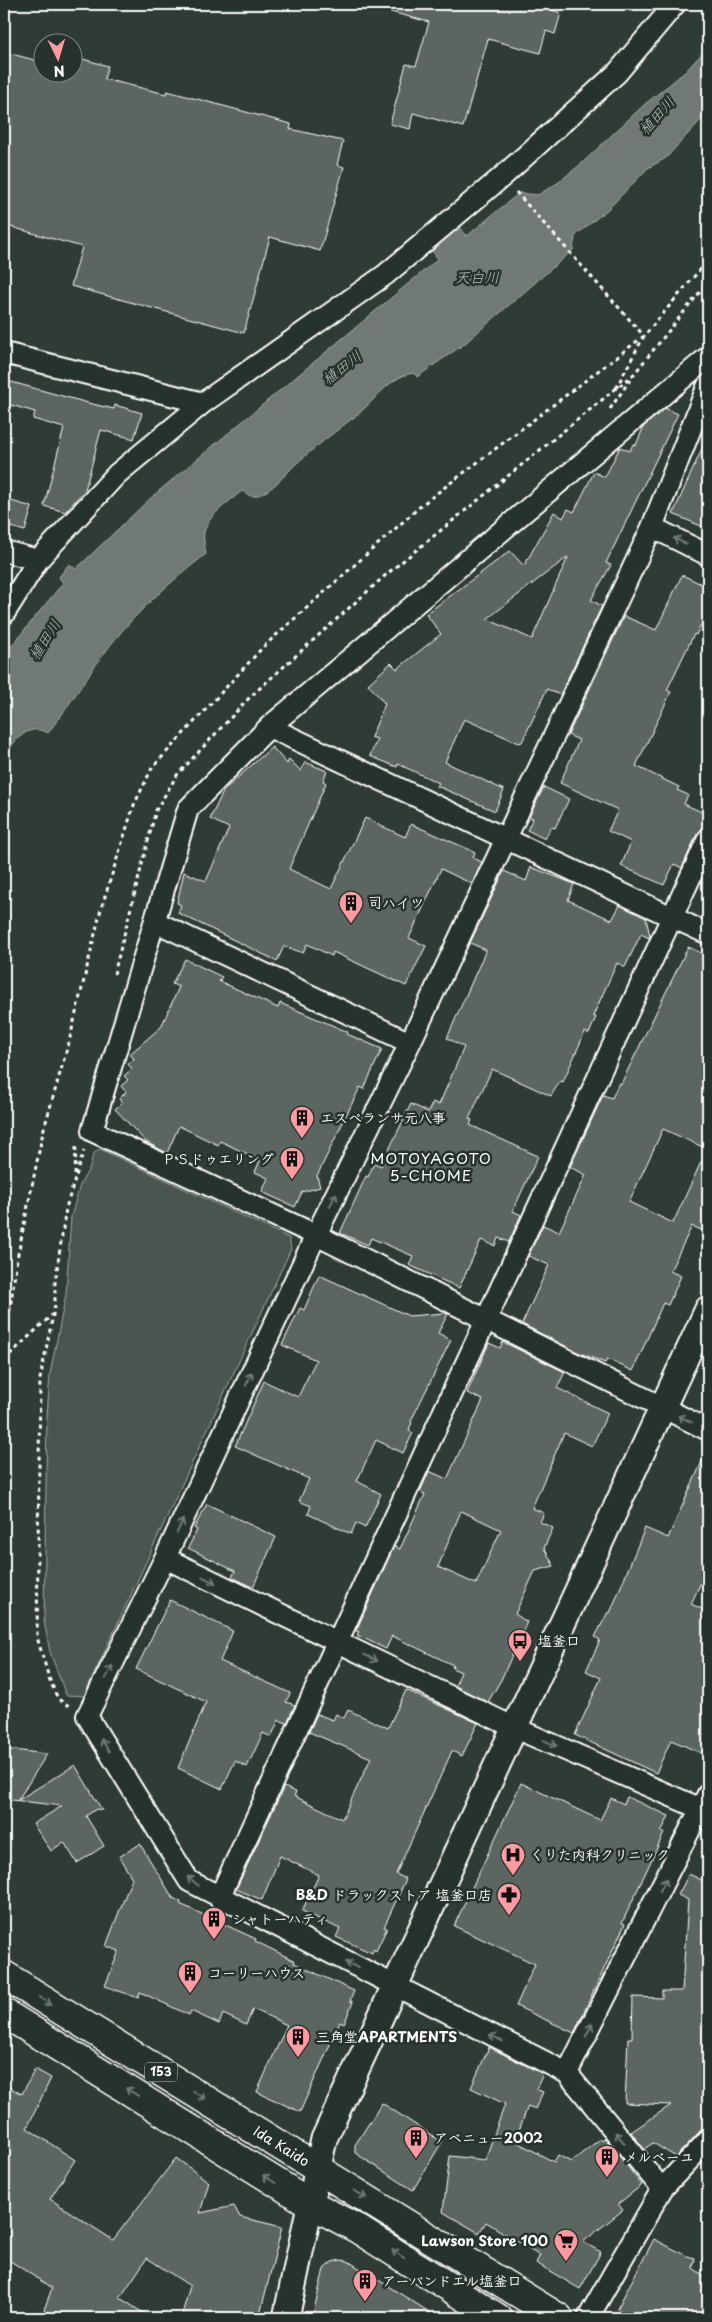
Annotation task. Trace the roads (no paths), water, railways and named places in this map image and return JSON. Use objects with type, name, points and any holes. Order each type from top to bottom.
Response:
[{"type":"highway","name":"Ida Kaido","points":[[4,1975],[559,2318]]},
{"type":"highway","name":"153","points":[[4,2013],[311,2204],[356,2228],[498,2318]]},
{"type":"street","points":[[4,614],[38,560],[118,474],[203,403],[385,275],[503,176],[617,73],[675,4]]},
{"type":"street","points":[[4,353],[203,403]]},
{"type":"street","points":[[708,357],[269,727],[188,809],[156,922],[92,1131],[316,1235],[708,1430]]},
{"type":"street","points":[[662,2189],[567,2073],[219,1898],[189,1881],[87,1716],[165,1558],[316,1235],[410,1043],[652,527],[708,386]]},
{"type":"street","points":[[652,527],[708,555]]},
{"type":"street","points":[[4,551],[38,560]]},
{"type":"street","points":[[269,727],[708,934]]},
{"type":"street","points":[[219,1898],[708,839]]},
{"type":"street","points":[[156,922],[410,1043]]},
{"type":"street","points":[[286,2318],[324,2139],[708,1309]]},
{"type":"street","points":[[165,1558],[515,1728],[706,1804],[567,2073]]},
{"type":"street","points":[[588,2318],[662,2189],[708,2140]]},
{"type":"water","name":"天白川","points":[[708,47],[708,112],[666,158],[648,168],[608,209],[575,236],[573,250],[464,344],[417,377],[414,373],[405,375],[390,384],[364,409],[304,457],[268,490],[254,496],[250,496],[242,491],[221,508],[211,518],[204,532],[206,554],[181,574],[122,630],[48,733],[34,730],[22,735],[4,757],[4,655],[63,583],[59,577],[69,564],[76,569],[154,495],[438,259],[428,245],[456,221],[467,236],[519,193],[538,195],[556,184],[580,165],[645,104],[685,72]]},
{"type":"place","name":"司ハイツ","points":[[351,924]]},
{"type":"place","name":"エスペランサ元八事","points":[[302,1139]]},
{"type":"place","name":"ＰＳドゥエリング","points":[[292,1180]]},
{"type":"place","name":"塩釜口","points":[[520,1662]]},
{"type":"place","name":"くりた内科クリニック","points":[[513,1876]]},
{"type":"place","name":"B&D ドラックストア 塩釜口店","points":[[509,1916]]},
{"type":"place","name":"シャトーハティ","points":[[214,1940]]},
{"type":"place","name":"コーリーハウス","points":[[190,1994]]},
{"type":"place","name":"三角堂APARTMENTS","points":[[298,2058]]},
{"type":"place","name":"アベニュー2002","points":[[416,2159]]},
{"type":"place","name":"メルベーユ","points":[[607,2178]]},
{"type":"place","name":"Lawson Store 100","points":[[566,2262]]},
{"type":"place","name":"アーバンドエル塩釜口","points":[[365,2302]]},
{"type":"district","name":"MOTOYAGOTO 5-CHOME","points":[[431,1168]]},
{"type":"water label","name":"植田川","points":[[657,116]]},
{"type":"water label","name":"植田川","points":[[342,368]]},
{"type":"water label","name":"植田川","points":[[45,640]]}]
